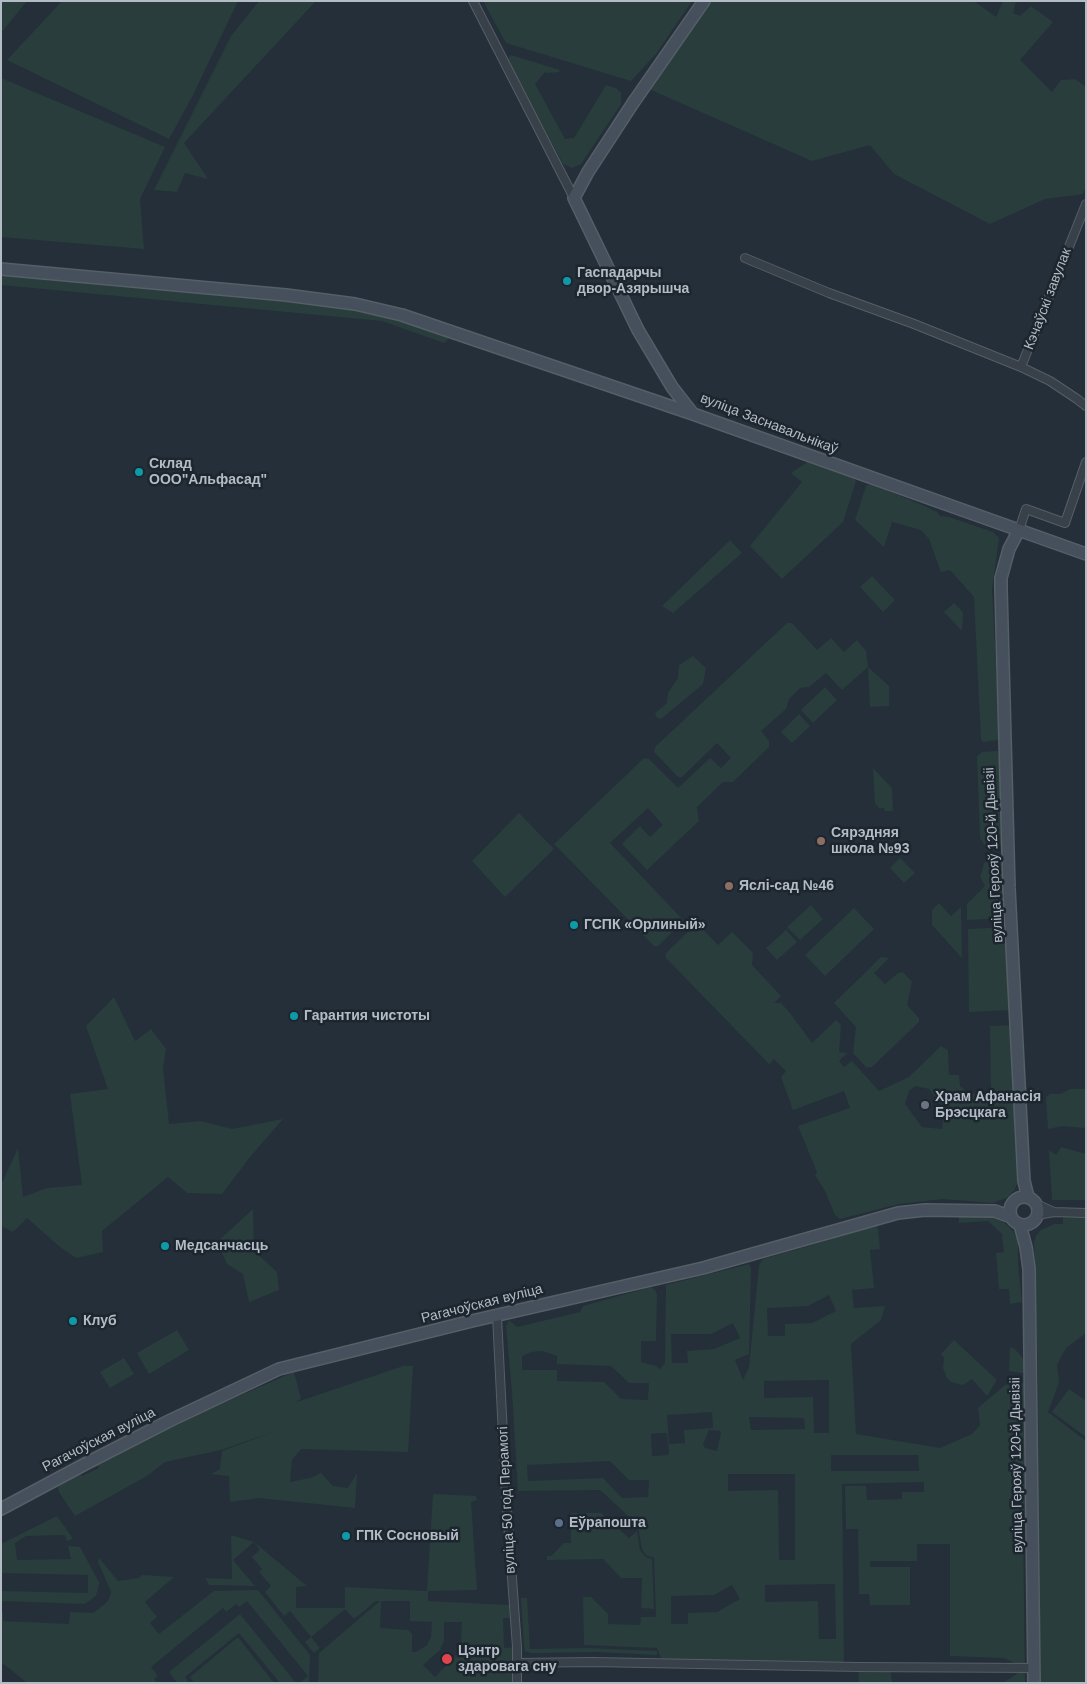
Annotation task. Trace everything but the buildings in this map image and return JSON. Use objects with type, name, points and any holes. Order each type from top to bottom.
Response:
[{"type":"street","name":"вуліца Заснавальнікаў","points":[[473,1],[574,198],[638,330],[672,387],[693,414],[1086,554]]},
{"type":"street","points":[[574,198],[580,185],[618,126],[704,1]]},
{"type":"street","name":"Кэчаўскі завулак","points":[[1021,367],[1086,204]]},
{"type":"street","points":[[745,258],[1021,367],[1050,381],[1086,406]]},
{"type":"street","points":[[1,269],[286,296],[372,308],[402,315],[693,414]]},
{"type":"street","points":[[1019,530],[1026,510],[1065,522],[1086,462]]},
{"type":"street","name":"вуліца Герояў 120-й Дывізіі","points":[[1019,530],[1009,549],[1001,578],[1001,588],[1008,863],[1024,1210],[1026,1246],[1030,1269],[1034,1683]]},
{"type":"street","name":"Рагачоўская вуліца","points":[[1,1509],[171,1420],[279,1369],[710,1266],[898,1213],[925,1210],[1024,1210],[1086,1214]]},
{"type":"street","name":"Рагачоўская вуліца","points":[[1024,1210],[1054,1212]]},
{"type":"street","name":"вуліца 50 год Перамогі","points":[[497,1316],[517,1683]]},
{"type":"street","points":[[517,1663],[601,1662],[1034,1668]]},
{"type":"green space","points":[[1,1],[27,1],[1,33]]},
{"type":"green space","points":[[62,1],[238,1],[192,97],[169,139],[7,60]]},
{"type":"green space","points":[[259,1],[316,1],[184,143],[208,179],[185,173],[177,192],[154,190],[231,36]]},
{"type":"green space","points":[[483,1],[692,1],[656,54],[631,81],[506,43]]},
{"type":"green space","points":[[711,1],[974,1],[996,17],[1003,1],[1016,1],[1013,13],[1020,16],[1031,6],[1053,22],[1020,60],[1052,92],[1061,80],[1075,79],[1086,87],[1086,186],[1083,194],[1045,199],[990,224],[894,174],[870,145],[812,161],[649,89]]},
{"type":"green space","points":[[511,55],[560,70],[559,72],[545,72],[535,84],[565,139],[574,138],[606,85],[616,88],[621,93],[621,104],[581,164],[572,168],[563,164],[507,59]]},
{"type":"green space","points":[[1,78],[165,147],[140,199],[144,249],[1,237]]},
{"type":"green space","points":[[1,269],[355,304],[453,334],[444,343],[382,321],[1,285]]},
{"type":"green space","points":[[809,461],[853,478],[856,481],[843,522],[782,579],[750,546],[802,482],[791,473]]},
{"type":"green space","points":[[870,484],[920,504],[937,512],[940,516],[949,517],[993,532],[999,538],[992,590],[1000,737],[998,740],[983,742],[981,739],[974,597],[950,570],[941,572],[929,539],[921,530],[892,522],[884,547],[855,520],[866,486]]},
{"type":"green space","points":[[730,540],[742,553],[673,613],[662,606]]},
{"type":"green space","points":[[872,576],[895,600],[883,612],[860,587]]},
{"type":"green space","points":[[954,603],[963,612],[962,631],[944,612]]},
{"type":"green space","points":[[787,623],[792,623],[817,650],[831,638],[844,652],[857,640],[866,651],[868,667],[842,690],[826,673],[809,687],[800,688],[789,699],[786,709],[761,731],[769,741],[769,747],[733,782],[723,782],[697,807],[699,821],[647,870],[622,844],[640,826],[650,837],[663,825],[648,808],[610,843],[684,921],[658,946],[654,946],[554,844],[644,758],[649,759],[678,788],[710,758],[721,768],[731,758],[717,743],[682,777],[678,777],[654,752],[655,747]]},
{"type":"green space","points":[[693,656],[706,668],[703,684],[661,719],[657,718],[655,713],[667,703],[668,693],[678,678],[679,665]]},
{"type":"green space","points":[[868,667],[889,686],[889,706],[870,707]]},
{"type":"green space","points":[[825,687],[837,700],[813,723],[801,710]]},
{"type":"green space","points":[[799,714],[810,726],[792,743],[781,732]]},
{"type":"green space","points":[[997,751],[1002,755],[1006,841],[1001,845],[985,846],[980,838],[977,756],[982,752]]},
{"type":"green space","points":[[873,768],[892,788],[893,811],[885,811],[884,808],[879,808],[875,803]]},
{"type":"green space","points":[[519,813],[554,849],[505,897],[472,861]]},
{"type":"green space","points":[[1001,857],[1007,918],[967,920],[967,904],[985,886],[980,877],[985,861],[988,858]]},
{"type":"green space","points":[[900,858],[915,873],[904,883],[890,868]]},
{"type":"green space","points":[[939,903],[951,916],[961,907],[962,958],[932,925],[932,910]]},
{"type":"green space","points":[[811,905],[823,919],[800,940],[787,927]]},
{"type":"green space","points":[[854,908],[874,929],[825,976],[805,955]]},
{"type":"green space","points":[[697,923],[718,945],[732,932],[753,953],[752,965],[781,996],[774,1003],[781,1003],[812,1043],[836,1020],[841,1025],[839,1052],[847,1053],[839,1061],[844,1067],[852,1061],[879,1091],[909,1077],[941,1046],[948,1050],[949,1075],[959,1075],[960,1086],[970,1094],[991,1093],[990,1026],[1016,1025],[1018,1181],[1015,1189],[1008,1197],[993,1203],[943,1199],[899,1204],[840,1219],[835,1215],[825,1191],[815,1175],[817,1172],[798,1126],[850,1108],[844,1091],[793,1110],[781,1077],[786,1071],[774,1059],[769,1064],[666,958],[666,953]],"holes":[[[915,1086],[929,1089],[944,1109],[942,1129],[922,1127],[905,1104],[909,1091]]]},
{"type":"green space","points":[[1007,927],[1011,1010],[969,1012],[968,929]]},
{"type":"green space","points":[[786,930],[797,942],[777,960],[766,948]]},
{"type":"green space","points":[[881,957],[889,958],[874,973],[885,984],[898,973],[903,972],[912,982],[907,1005],[919,1018],[919,1022],[872,1067],[866,1067],[853,1053],[856,1027],[834,1003]]},
{"type":"green space","points":[[114,997],[135,1041],[151,1029],[166,1049],[163,1068],[169,1124],[201,1121],[232,1129],[283,1119],[250,1157],[222,1194],[187,1193],[168,1177],[102,1231],[103,1252],[76,1258],[60,1247],[27,1218],[13,1232],[1,1226],[1,1185],[18,1148],[23,1197],[47,1188],[82,1185],[70,1094],[108,1089],[86,1026]]},
{"type":"green space","points":[[1070,1089],[1086,1089],[1086,1127],[1063,1126],[1048,1129],[1046,1097],[1050,1094],[1061,1094]]},
{"type":"green space","points":[[1061,1147],[1086,1154],[1086,1200],[1052,1200],[1049,1150],[1056,1155]]},
{"type":"green space","points":[[253,1209],[254,1251],[277,1272],[279,1290],[249,1302],[243,1274],[227,1264],[217,1242]]},
{"type":"green space","points":[[1063,1213],[1086,1214],[1086,1333],[1066,1348],[1057,1365],[1059,1383],[1048,1412],[1086,1441],[1086,1683],[1039,1683],[1038,1375],[1034,1242],[1041,1230],[1054,1224],[1063,1224]]},
{"type":"green space","points":[[959,1216],[996,1218],[1005,1223],[1014,1232],[1018,1242],[1018,1265],[1022,1302],[1010,1304],[1009,1289],[999,1289],[996,1253],[1004,1252],[1002,1234],[988,1221],[959,1223]]},
{"type":"green space","points":[[876,1224],[880,1249],[870,1250],[874,1288],[852,1290],[854,1308],[885,1306],[881,1320],[851,1344],[856,1434],[940,1448],[972,1434],[980,1425],[978,1408],[1005,1385],[1026,1383],[1029,1496],[1023,1525],[1025,1683],[1002,1683],[1024,1668],[1004,1658],[950,1656],[950,1544],[917,1544],[917,1561],[870,1561],[870,1567],[910,1567],[910,1605],[870,1605],[869,1594],[859,1594],[858,1529],[846,1529],[845,1486],[866,1486],[867,1500],[902,1499],[902,1492],[924,1492],[924,1482],[842,1484],[844,1667],[663,1663],[657,1648],[584,1645],[583,1597],[591,1597],[608,1614],[608,1624],[640,1625],[641,1617],[656,1617],[654,1558],[646,1555],[642,1549],[638,1527],[600,1490],[518,1491],[506,1326],[509,1320],[517,1327],[580,1312],[583,1306],[651,1287],[657,1295],[656,1341],[641,1341],[641,1362],[660,1369],[665,1363],[666,1285],[749,1264],[751,1268],[749,1354],[735,1360],[743,1380],[749,1367],[759,1266],[762,1260],[853,1232],[853,1229]],"holes":[[[829,1295],[836,1311],[812,1323],[785,1324],[785,1336],[768,1336],[767,1308],[808,1306]],[[733,1323],[740,1338],[714,1349],[687,1351],[688,1363],[672,1363],[671,1334],[711,1334]],[[542,1351],[557,1356],[557,1364],[611,1366],[629,1383],[649,1383],[648,1400],[621,1399],[604,1382],[557,1381],[557,1370],[522,1370],[522,1356],[531,1352]],[[829,1380],[829,1433],[814,1433],[813,1397],[764,1398],[764,1381]],[[712,1412],[713,1428],[684,1430],[685,1443],[669,1444],[667,1415]],[[749,1417],[804,1418],[805,1429],[751,1430]],[[709,1430],[721,1432],[717,1451],[705,1448],[703,1444]],[[667,1433],[668,1455],[652,1456],[651,1434]],[[831,1455],[918,1455],[919,1471],[831,1471]],[[610,1461],[629,1480],[649,1480],[648,1497],[622,1498],[603,1478],[528,1481],[527,1465]],[[728,1474],[795,1474],[795,1560],[779,1560],[778,1490],[728,1491]],[[835,1584],[836,1639],[819,1639],[818,1601],[765,1602],[765,1585]],[[732,1585],[740,1599],[717,1612],[688,1613],[688,1624],[671,1624],[671,1596],[714,1595]]]},
{"type":"green space","points":[[177,1330],[189,1350],[149,1374],[137,1353]]},
{"type":"green space","points":[[954,1340],[997,1380],[987,1396],[972,1379],[963,1385],[951,1382],[947,1378],[943,1368],[944,1358],[941,1354]]},
{"type":"green space","points":[[1010,1347],[1015,1349],[1026,1362],[1028,1374],[1009,1371]]},
{"type":"green space","points":[[124,1358],[134,1374],[110,1388],[100,1372]]},
{"type":"green space","points":[[403,1366],[413,1366],[408,1452],[301,1449],[292,1460],[290,1482],[310,1478],[321,1473],[333,1486],[348,1488],[357,1473],[355,1508],[259,1498],[230,1502],[229,1476],[211,1474],[220,1469],[222,1451],[273,1432],[221,1450],[165,1462],[147,1476],[75,1516],[59,1492],[58,1488],[61,1483],[99,1468],[98,1465],[196,1415],[294,1372],[301,1399],[297,1402]]},
{"type":"green space","points":[[1069,1389],[1086,1401],[1086,1437],[1052,1412]]},
{"type":"green space","points":[[433,1494],[476,1496],[477,1500],[471,1502],[477,1590],[428,1591],[428,1601],[509,1605],[510,1618],[503,1618],[504,1648],[517,1647],[517,1683],[318,1683],[319,1653],[380,1601],[376,1601],[354,1619],[345,1609],[311,1637],[290,1611],[284,1616],[265,1592],[271,1586],[259,1572],[262,1569],[252,1557],[260,1550],[254,1542],[307,1586],[296,1587],[296,1608],[345,1608],[345,1587],[427,1591]],"holes":[[[381,1601],[410,1601],[410,1621],[432,1622],[431,1637],[427,1645],[416,1652],[412,1652],[412,1634],[408,1630],[380,1628]],[[444,1622],[462,1622],[461,1645],[454,1658],[435,1677],[423,1665],[440,1650],[444,1641]]]},
{"type":"green space","points":[[571,1513],[601,1513],[629,1538],[637,1531],[640,1550],[646,1557],[652,1559],[654,1609],[641,1608],[642,1578],[621,1578],[603,1559],[547,1560],[547,1556],[551,1556],[564,1543],[571,1543]]},
{"type":"green space","points":[[57,1516],[72,1539],[67,1541],[65,1535],[26,1536],[15,1543],[17,1560],[71,1559],[68,1546],[80,1547],[100,1584],[96,1596],[85,1604],[1,1601],[1,1591],[88,1593],[88,1575],[1,1573],[1,1544]]},
{"type":"green space","points":[[231,1535],[254,1542],[233,1560],[255,1586],[209,1585],[205,1578],[232,1579]]},
{"type":"green space","points":[[99,1558],[118,1581],[139,1578],[142,1575],[174,1577],[145,1602],[157,1617],[150,1623],[159,1634],[214,1591],[258,1590],[310,1655],[309,1683],[300,1683],[308,1676],[247,1601],[239,1607],[236,1604],[226,1612],[223,1608],[151,1667],[158,1676],[154,1679],[157,1683],[27,1683],[1,1663],[1,1613],[3,1613],[3,1621],[69,1624],[70,1612],[93,1613],[105,1604],[111,1592],[98,1562]]},
{"type":"green space","points":[[521,1598],[527,1598],[530,1649],[587,1648],[657,1651],[657,1655],[596,1652],[531,1653],[525,1651]]},
{"type":"green space","points":[[240,1614],[296,1683],[280,1683],[239,1633],[185,1677],[189,1683],[177,1683],[169,1672]]},
{"type":"green space","points":[[238,1637],[274,1683],[194,1683],[190,1677]]},
{"type":"green space","points":[[311,1637],[320,1648],[314,1653],[305,1642]]},
{"type":"green space","points":[[890,1666],[892,1683],[859,1683],[858,1667]]},
{"type":"place","name":"Гаспадарчы двор-Азярышча","points":[[567,281]]},
{"type":"place","name":"Склад ООО\"Альфасад\"","points":[[139,472]]},
{"type":"place","name":"Сярэдняя школа №93","points":[[821,841]]},
{"type":"place","name":"Яслі-сад №46","points":[[729,886]]},
{"type":"place","name":"ГСПК «Орлиный»","points":[[574,925]]},
{"type":"place","name":"Гарантия чистоты","points":[[294,1016]]},
{"type":"place","name":"Храм Афанасія Брэсцкага","points":[[925,1105]]},
{"type":"place","name":"Медсанчасць","points":[[165,1246]]},
{"type":"place","name":"Клуб","points":[[73,1321]]},
{"type":"place","name":"Еўрапошта","points":[[559,1523]]},
{"type":"place","name":"ГПК Сосновый","points":[[346,1536]]},
{"type":"place","name":"Цэнтр здаровага сну","points":[[447,1659]]}]
